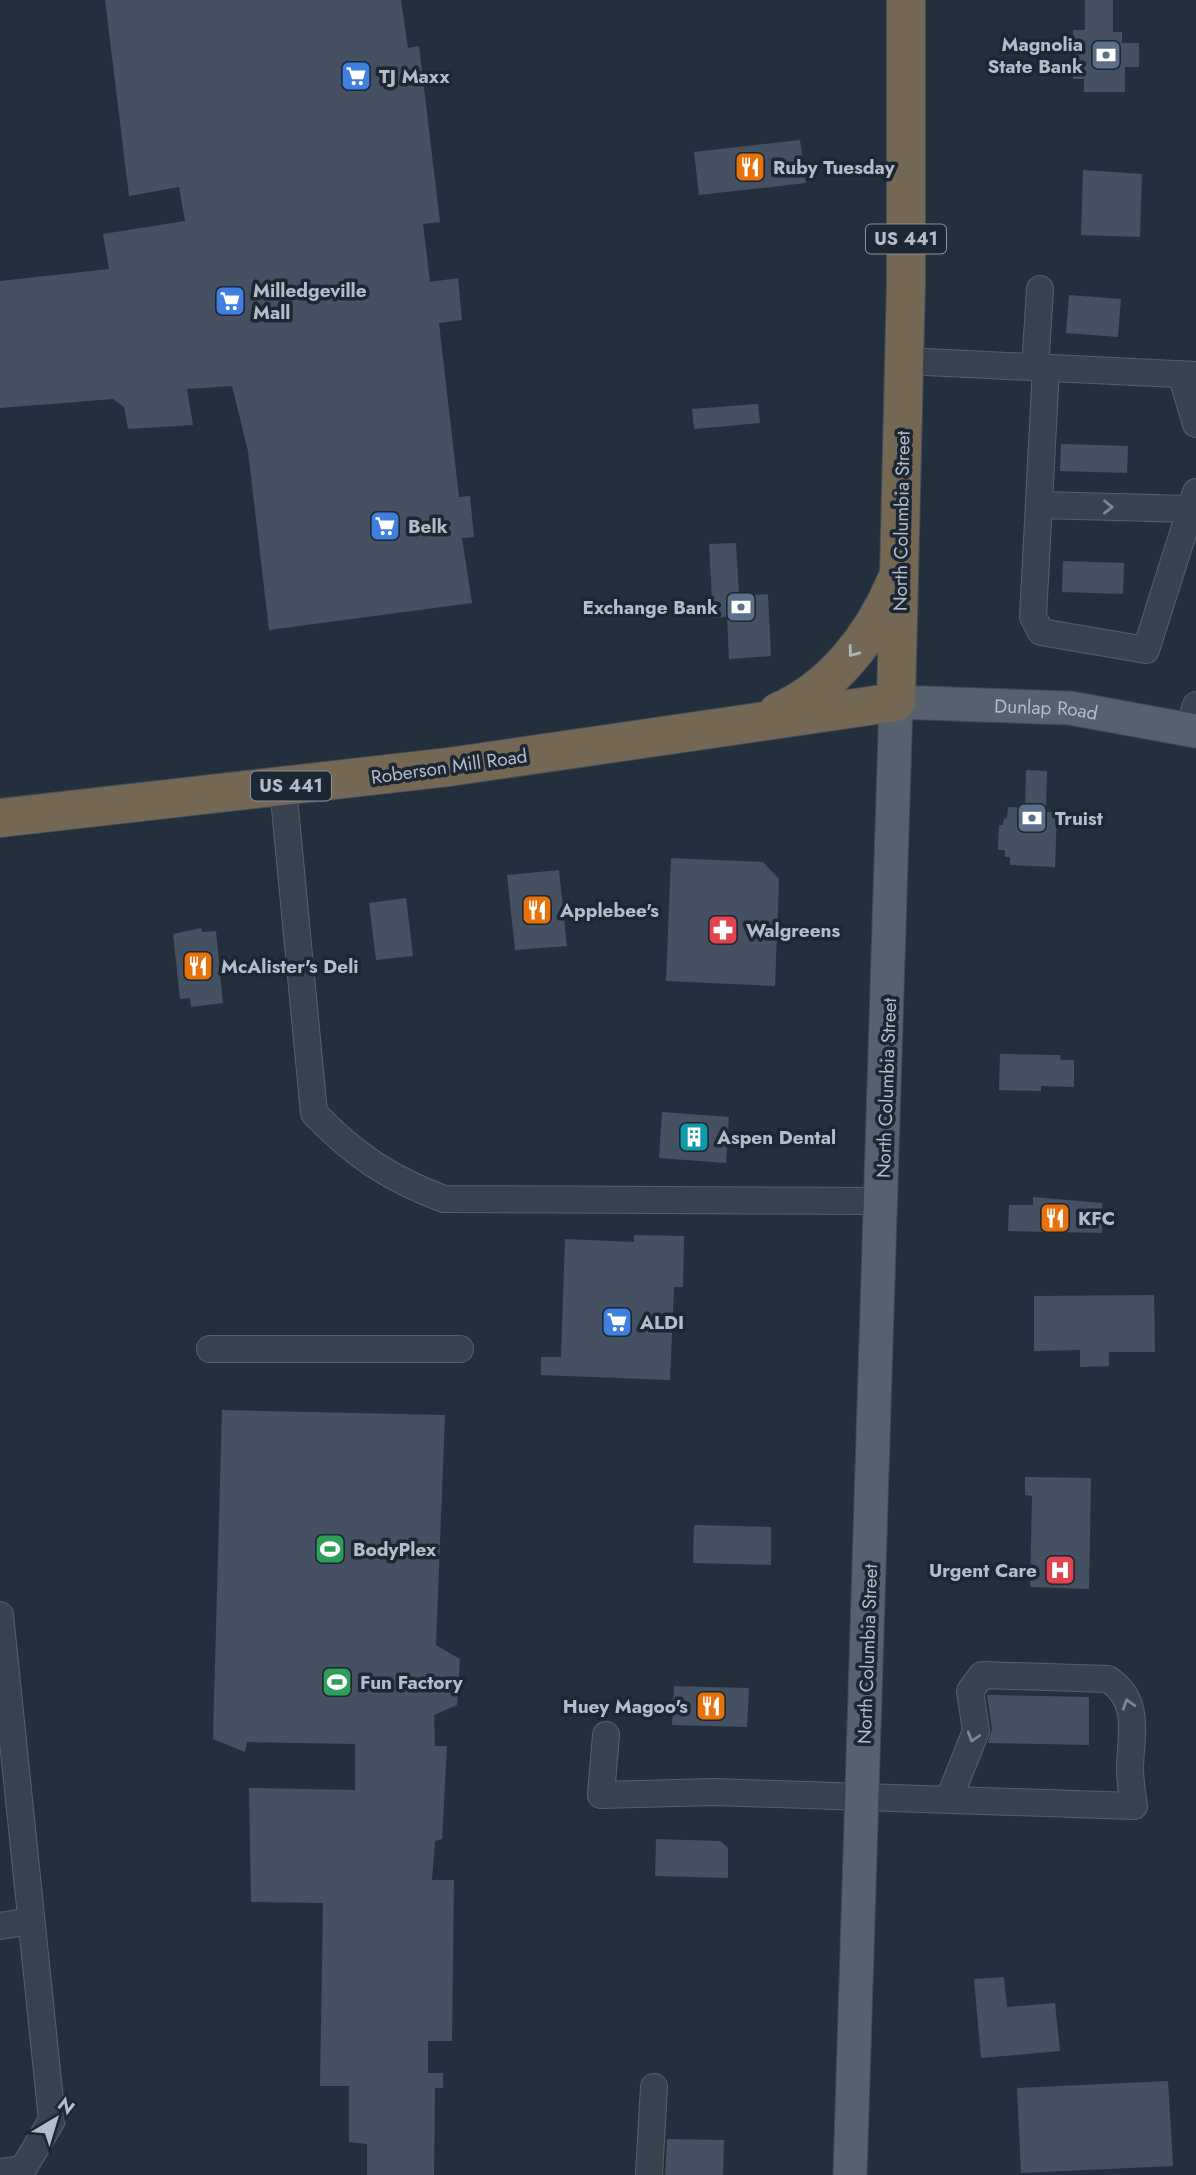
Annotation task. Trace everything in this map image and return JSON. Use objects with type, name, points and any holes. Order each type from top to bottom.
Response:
[{"type":"highway","name":"North Columbia Street","points":[[896,702],[905,361],[906,0]]},
{"type":"highway","name":"US 441","points":[[752,723],[801,700],[847,662],[886,605],[900,573]]},
{"type":"highway","name":"Roberson Mill Road","points":[[0,818],[283,787],[896,702]]},
{"type":"main road","name":"Dunlap Road","points":[[896,702],[1070,708],[1194,721]]},
{"type":"main road","name":"North Columbia Street","points":[[850,2175],[883,1201],[896,702]]},
{"type":"lane","points":[[1040,289],[1040,505],[1033,617],[1041,632],[1146,650],[1193,500],[1040,505]]},
{"type":"lane","points":[[905,361],[1189,375],[1196,424]]},
{"type":"lane","points":[[283,787],[314,1113],[342,1142],[403,1184],[444,1199],[883,1201]]},
{"type":"lane","points":[[210,1349],[460,1349]]},
{"type":"lane","points":[[0,1615],[52,2120],[23,2169],[0,2172]]},
{"type":"lane","points":[[606,1735],[601,1795],[714,1791],[1134,1806],[1130,1772],[1131,1709],[1123,1689],[1108,1679],[982,1675],[970,1691],[976,1731],[949,1799]]},
{"type":"lane","points":[[0,1926],[31,1921]]},
{"type":"lane","points":[[649,2175],[654,2087]]},
{"type":"building","name":"Milledgeville Mall","points":[[105,0],[401,0],[408,48],[419,46],[440,222],[423,224],[430,282],[458,278],[462,320],[439,323],[459,497],[470,496],[474,537],[462,538],[472,603],[269,630],[248,451],[232,386],[187,389],[193,425],[128,429],[124,407],[113,399],[0,408],[0,281],[109,269],[103,234],[185,221],[179,187],[129,196]]},
{"type":"building","name":"Magnolia State Bank","points":[[1085,0],[1113,0],[1113,32],[1122,32],[1122,43],[1139,43],[1139,67],[1125,67],[1125,92],[1084,92],[1084,79],[1073,79],[1073,30],[1085,30]]},
{"type":"building","name":"Ruby Tuesday","points":[[800,140],[806,183],[699,195],[694,152]]},
{"type":"building","points":[[1083,170],[1142,174],[1140,237],[1081,235]]},
{"type":"building","points":[[1069,295],[1121,299],[1118,337],[1066,333]]},
{"type":"building","points":[[758,404],[760,423],[694,429],[692,409]]},
{"type":"building","points":[[1061,444],[1128,446],[1127,473],[1060,471]]},
{"type":"building","name":"Exchange Bank","points":[[736,543],[739,596],[768,594],[771,656],[729,659],[727,617],[713,618],[709,544]]},
{"type":"building","points":[[1063,561],[1124,563],[1123,594],[1062,592]]},
{"type":"building","name":"Truist","points":[[1026,770],[1047,771],[1046,812],[1057,812],[1055,867],[1010,865],[1010,857],[1005,857],[1005,850],[998,850],[999,825],[1003,825],[1004,818],[1007,819],[1008,807],[1025,808]]},
{"type":"building","name":"Walgreens","points":[[671,858],[763,862],[779,879],[775,986],[666,981]]},
{"type":"building","name":"Applebee's","points":[[559,870],[567,946],[515,950],[507,875]]},
{"type":"building","points":[[406,898],[413,956],[376,960],[369,903]]},
{"type":"building","name":"McAlister's Deli","points":[[201,928],[202,932],[216,931],[223,1003],[191,1007],[190,998],[180,999],[173,934]]},
{"type":"building","points":[[1000,1054],[1060,1055],[1061,1060],[1074,1060],[1074,1087],[1041,1086],[1041,1091],[999,1090]]},
{"type":"building","name":"Aspen Dental","points":[[662,1112],[729,1117],[726,1163],[659,1158]]},
{"type":"building","name":"KFC","points":[[1033,1197],[1102,1203],[1102,1233],[1008,1231],[1009,1205],[1033,1205]]},
{"type":"building","name":"ALDI","points":[[634,1235],[684,1236],[683,1287],[674,1287],[670,1380],[541,1375],[541,1357],[561,1357],[565,1239],[634,1242]]},
{"type":"building","points":[[1154,1295],[1155,1352],[1109,1352],[1109,1366],[1080,1367],[1080,1350],[1034,1351],[1034,1296]]},
{"type":"building","points":[[222,1410],[445,1415],[436,1645],[460,1659],[457,1705],[434,1715],[435,1746],[447,1746],[442,1839],[435,1841],[432,1880],[454,1880],[452,2041],[428,2041],[428,2073],[443,2073],[443,2088],[435,2088],[434,2175],[367,2175],[367,2144],[349,2142],[349,2086],[320,2086],[323,1903],[251,1902],[249,1788],[355,1790],[355,1744],[247,1742],[245,1752],[213,1739]]},
{"type":"building","points":[[1025,1477],[1091,1478],[1089,1589],[1030,1587],[1032,1496],[1025,1495]]},
{"type":"building","points":[[694,1525],[771,1527],[771,1565],[693,1563]]},
{"type":"building","name":"Huey Magoo's","points":[[674,1686],[749,1688],[747,1727],[672,1725]]},
{"type":"building","points":[[987,1695],[1089,1697],[1089,1745],[988,1743],[992,1729]]},
{"type":"building","points":[[656,1839],[720,1841],[728,1848],[728,1878],[655,1876]]},
{"type":"building","points":[[1004,1977],[1007,2007],[1055,2003],[1060,2051],[981,2058],[974,1979]]},
{"type":"building","points":[[1168,2081],[1173,2166],[1021,2173],[1017,2088]]},
{"type":"building","points":[[667,2139],[724,2140],[723,2175],[665,2175]]},
{"type":"place","name":"Magnolia State Bank","points":[[1106,55]]},
{"type":"place","name":"TJ Maxx","points":[[356,76]]},
{"type":"place","name":"Ruby Tuesday","points":[[750,167]]},
{"type":"place","name":"Milledgeville Mall","points":[[230,301]]},
{"type":"place","name":"Belk","points":[[385,526]]},
{"type":"place","name":"Exchange Bank","points":[[741,607]]},
{"type":"place","name":"Truist","points":[[1032,818]]},
{"type":"place","name":"Applebee's","points":[[537,910]]},
{"type":"place","name":"Walgreens","points":[[723,930]]},
{"type":"place","name":"McAlister's Deli","points":[[198,966]]},
{"type":"place","name":"Aspen Dental","points":[[694,1137]]},
{"type":"place","name":"KFC","points":[[1055,1218]]},
{"type":"place","name":"ALDI","points":[[617,1322]]},
{"type":"place","name":"BodyPlex","points":[[330,1549]]},
{"type":"place","name":"Urgent Care","points":[[1060,1570]]},
{"type":"place","name":"Fun Factory","points":[[337,1682]]},
{"type":"place","name":"Huey Magoo's","points":[[711,1706]]}]
